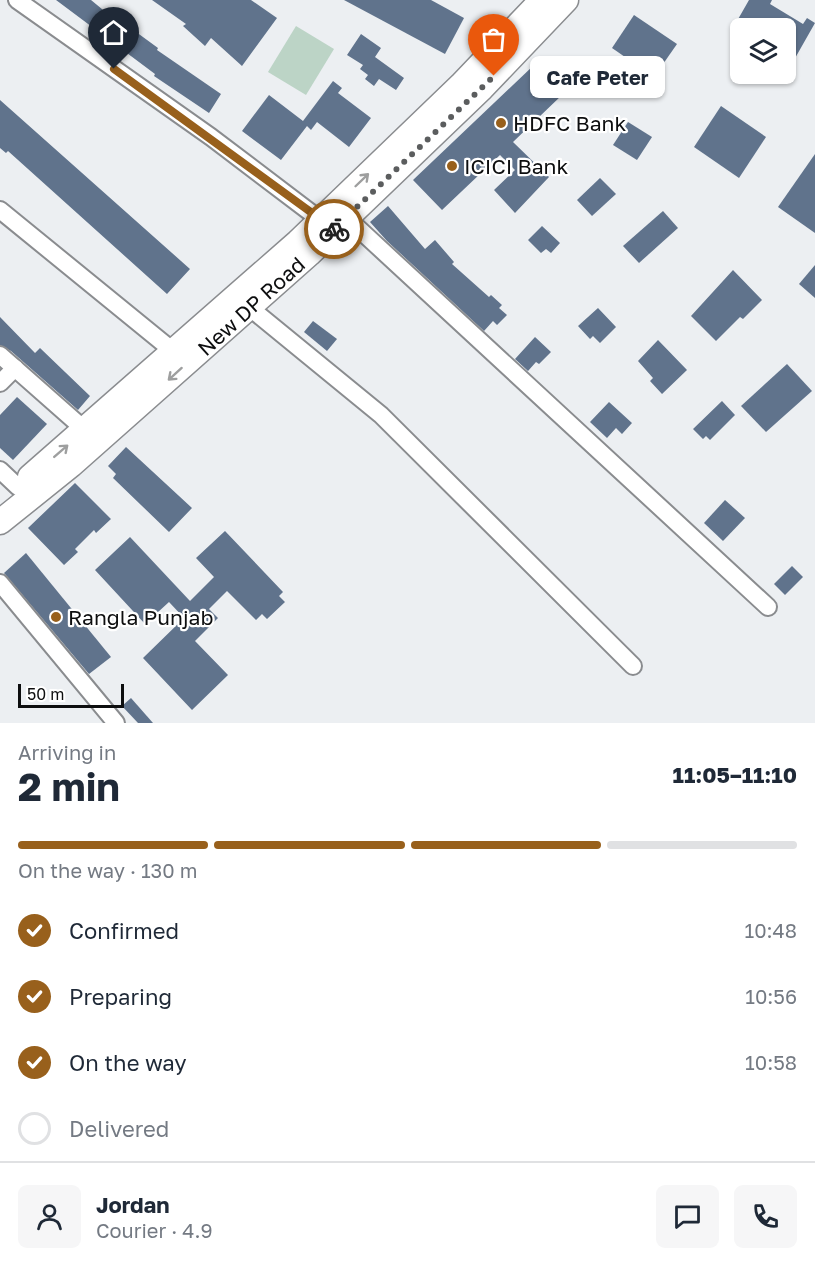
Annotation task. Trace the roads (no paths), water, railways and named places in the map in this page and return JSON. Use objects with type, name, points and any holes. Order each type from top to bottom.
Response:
[{"type":"main road","name":"New DP Road","points":[[0,522],[71,465],[249,308],[542,0]]},
{"type":"main road","name":"New DP Road","points":[[9,494],[173,351],[333,222],[482,88],[566,0]]},
{"type":"street","points":[[17,0],[333,222],[768,607]]},
{"type":"street","points":[[0,210],[173,351]]},
{"type":"street","points":[[249,308],[381,415],[633,666]]},
{"type":"street","points":[[0,355],[85,430]]},
{"type":"street","points":[[0,383],[15,368]]},
{"type":"street","points":[[0,470],[9,494]]},
{"type":"street","points":[[0,584],[116,723]]},
{"type":"place","name":"Cafe Peter","points":[[494,76]]},
{"type":"place","name":"HDFC Bank","points":[[501,123]]},
{"type":"place","name":"ICICI Bank","points":[[452,166]]},
{"type":"place","name":"Rangla Punjab","points":[[56,617]]}]
